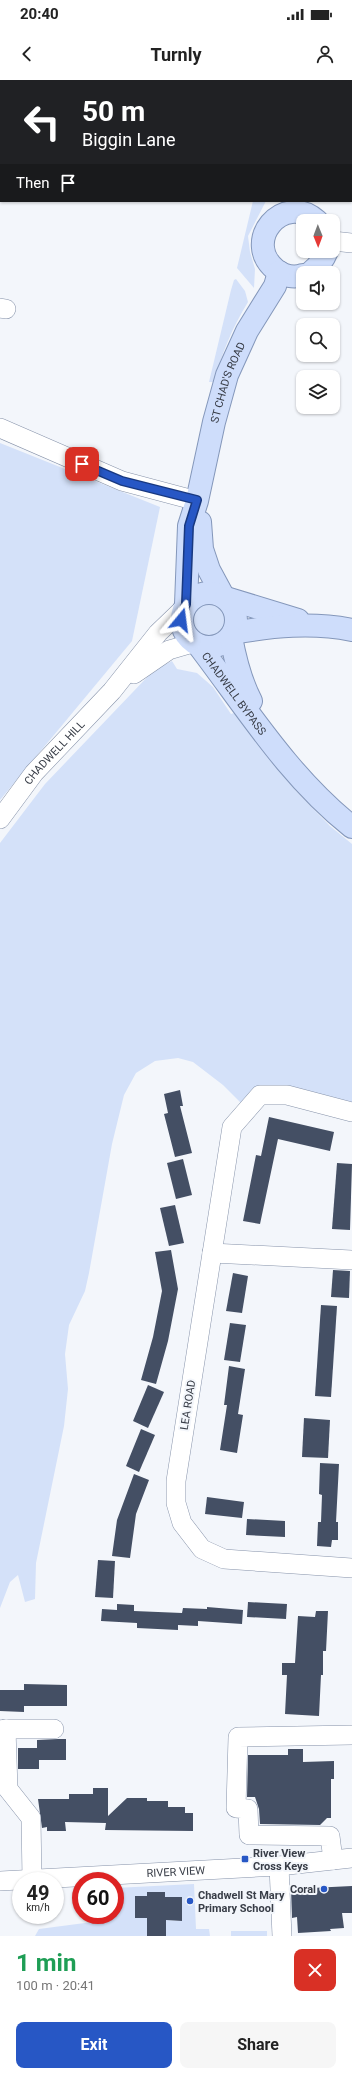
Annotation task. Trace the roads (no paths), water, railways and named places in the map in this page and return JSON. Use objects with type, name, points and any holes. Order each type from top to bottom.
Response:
[{"type":"main road","points":[[296,275],[288,276],[270,266],[262,246],[264,235],[268,226],[287,207],[306,214]]},
{"type":"main road","points":[[319,266],[324,258]]},
{"type":"main road","name":"ST CHAD'S ROAD","points":[[185,607],[189,526],[197,500],[214,422],[227,375],[247,331],[275,286],[279,272]]},
{"type":"main road","name":"ST CHAD'S ROAD","points":[[197,500],[202,549],[209,570],[224,597]]},
{"type":"main road","points":[[224,597],[230,602],[236,614],[236,627],[232,635],[223,644],[215,647],[196,644],[188,638],[182,626],[185,607],[195,596],[204,593],[215,593],[314,625],[352,630]]},
{"type":"main road","points":[[232,635],[268,627],[314,625]]},
{"type":"main road","name":"CHADWELL BYPASS","points":[[232,635],[234,658],[244,687],[269,740]]},
{"type":"main road","name":"CHADWELL BYPASS","points":[[196,644],[307,787],[352,827]]},
{"type":"street","points":[[340,241],[352,243]]},
{"type":"street","points":[[0,428],[122,481],[197,500]]},
{"type":"street","name":"CHADWELL HILL","points":[[0,818],[34,773],[112,691],[158,633],[185,607]]},
{"type":"street","name":"CHADWELL HILL","points":[[112,691],[169,650],[196,644]]},
{"type":"street","name":"LEA ROAD","points":[[352,1112],[287,1095],[260,1095],[232,1127],[176,1481],[176,1503],[182,1523],[202,1549],[224,1559],[352,1568]]},
{"type":"street","points":[[212,1253],[352,1260]]},
{"type":"street","points":[[32,1872],[31,1818],[8,1789],[3,1729],[54,1729]]},
{"type":"street","points":[[333,1860],[330,1836],[249,1835],[248,1809],[236,1808],[238,1737],[352,1735]]},
{"type":"street","points":[[282,1936],[284,1866],[283,1835]]},
{"type":"street","name":"RIVER VIEW","points":[[64,1877],[284,1866],[352,1858]]},
{"type":"street","name":"RIVER VIEW","points":[[0,1881],[12,1880]]},
{"type":"place","name":"River View Cross Keys","points":[[245,1859]]},
{"type":"place","name":"Coral","points":[[324,1889]]},
{"type":"place","name":"Chadwell St Mary Primary School","points":[[190,1901]]}]
